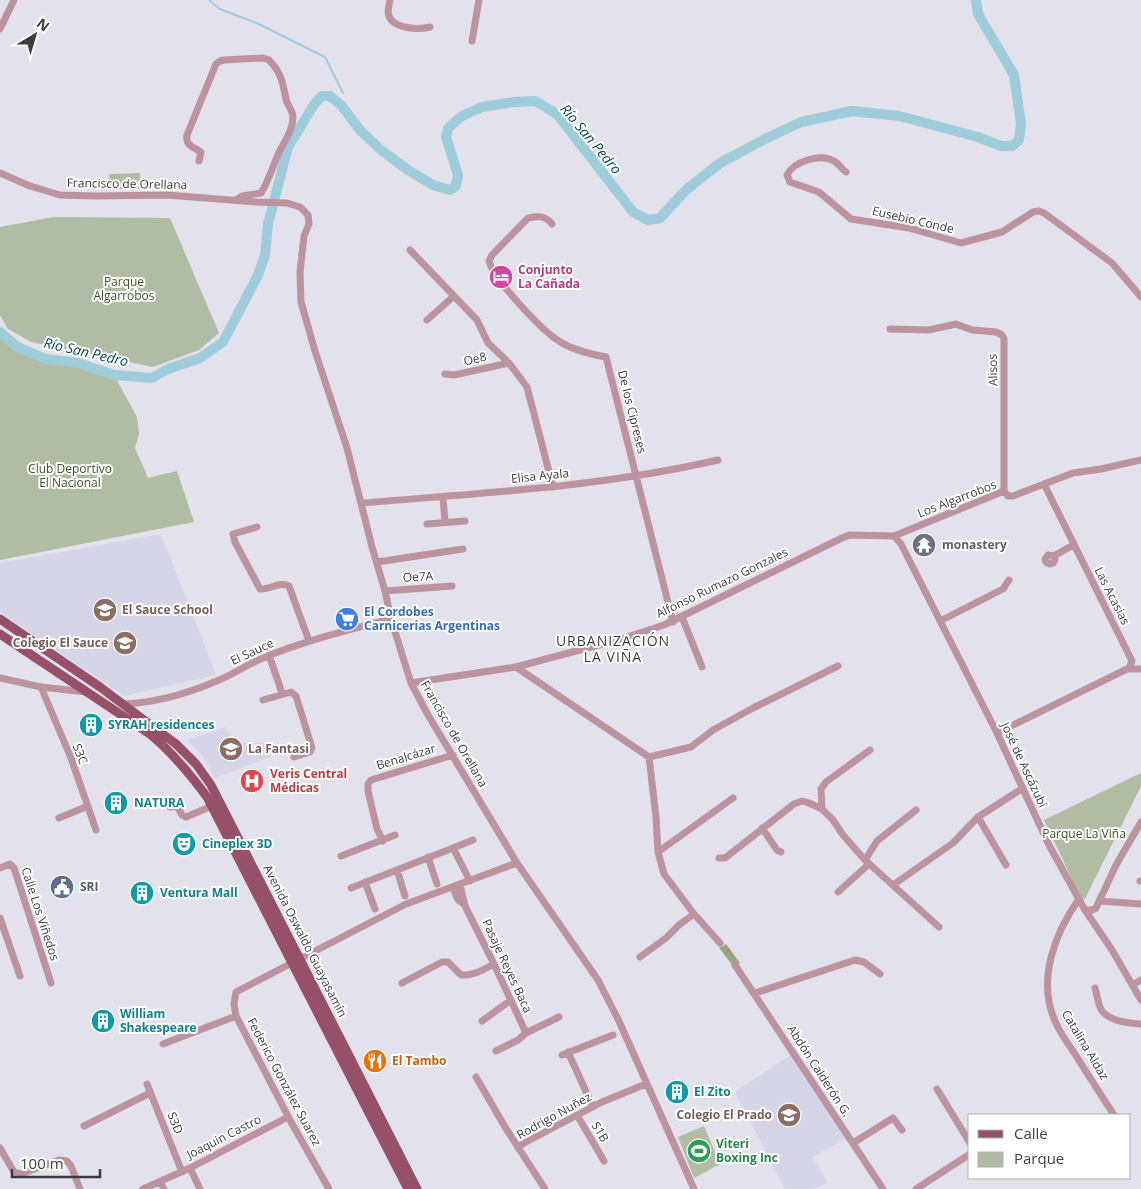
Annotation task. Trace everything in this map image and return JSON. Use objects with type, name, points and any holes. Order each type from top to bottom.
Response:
[{"type":"main road","name":"Avenida Oswaldo Guayasamín","points":[[0,619],[123,704],[176,744],[196,764],[211,785],[408,1189]]},
{"type":"main road","name":"Avenida Oswaldo Guayasamín","points":[[0,634],[132,721],[168,749],[190,774],[212,806],[417,1189]]},
{"type":"street","points":[[0,29],[14,0]]},
{"type":"street","points":[[390,0],[388,14],[390,19],[396,23],[414,28],[430,28]]},
{"type":"street","points":[[472,41],[479,0]]},
{"type":"street","points":[[199,161],[201,152],[189,145],[187,135],[216,64],[224,60],[263,58],[270,60],[281,76],[286,99],[293,117],[288,137],[278,154],[261,193],[242,196],[236,200]]},
{"type":"street","name":"Eusebio Conde","points":[[846,172],[834,161],[817,157],[794,167],[787,175],[790,182],[819,192],[851,219],[909,228],[961,243],[1002,232],[1033,212],[1039,211],[1112,263],[1141,296]]},
{"type":"street","name":"Francisco de Orellana","points":[[0,173],[30,186],[60,195],[167,195],[286,203],[300,207],[305,211],[309,220],[304,236],[300,272],[300,302],[314,351],[347,448],[391,619],[411,682],[428,715],[517,863],[598,980],[618,1019],[694,1189]]},
{"type":"street","name":"De los Cipreses","points":[[552,224],[548,218],[542,216],[528,218],[492,255],[489,261],[507,288],[552,337],[568,346],[606,358],[673,622]]},
{"type":"street","points":[[410,250],[477,320],[488,344],[509,363],[527,387],[553,487]]},
{"type":"street","points":[[427,320],[454,296]]},
{"type":"street","name":"Alisos","points":[[890,328],[928,330],[956,324],[972,330],[996,332],[1002,335],[1004,339],[1005,383],[1004,491]]},
{"type":"street","name":"Oe8","points":[[445,374],[454,375],[509,363]]},
{"type":"street","name":"Elisa Ayala","points":[[362,503],[553,487],[636,477],[718,460]]},
{"type":"street","name":"Los Algarrobos","points":[[894,536],[1004,491],[1008,496],[1013,496],[1073,472],[1101,469],[1141,460]]},
{"type":"street","name":"Las Acasias","points":[[1044,484],[1132,661],[1126,669]]},
{"type":"street","points":[[443,497],[445,522]]},
{"type":"street","points":[[427,524],[465,522]]},
{"type":"street","points":[[256,526],[233,534],[235,542],[260,589],[268,589],[282,584],[289,586],[309,642]]},
{"type":"street","name":"Alfonso Rumazo Gonzales","points":[[411,682],[516,667],[621,639],[682,618],[849,535],[894,536]]},
{"type":"street","name":"José de Ascázubi","points":[[894,536],[901,544],[997,733],[1049,845],[1085,910],[1112,950],[1141,1000]]},
{"type":"street","points":[[1054,556],[1074,545]]},
{"type":"street","points":[[377,562],[463,549]]},
{"type":"street","points":[[940,621],[1003,589],[1008,580]]},
{"type":"street","name":"Oe7A","points":[[385,591],[452,586]]},
{"type":"street","points":[[682,618],[702,667]]},
{"type":"street","name":"El Sauce","points":[[123,704],[140,704],[185,692],[219,680],[269,656],[309,642],[391,619]]},
{"type":"street","points":[[269,656],[282,693]]},
{"type":"street","points":[[516,667],[649,757],[691,748],[713,730],[738,716],[838,666]]},
{"type":"street","points":[[997,733],[1126,669],[1141,669]]},
{"type":"street","points":[[0,678],[88,692]]},
{"type":"street","name":"S3C","points":[[41,686],[71,758],[96,830]]},
{"type":"street","points":[[263,700],[282,693],[291,692],[296,696],[312,748],[310,752],[294,757]]},
{"type":"street","points":[[822,809],[821,789],[826,782],[870,750]]},
{"type":"street","name":"Benalcázar","points":[[383,841],[377,829],[368,791],[368,784],[371,780],[453,755]]},
{"type":"street","points":[[649,757],[658,852],[664,874],[694,914],[720,943]]},
{"type":"street","points":[[893,885],[953,843],[978,817],[1023,788]]},
{"type":"street","points":[[658,852],[733,798]]},
{"type":"street","points":[[719,858],[725,858],[794,804],[802,801],[809,802],[822,809],[867,862],[939,927]]},
{"type":"street","points":[[59,818],[88,806]]},
{"type":"street","points":[[170,806],[177,806],[182,815],[186,817],[212,806]]},
{"type":"street","points":[[838,892],[867,862],[877,841],[916,810]]},
{"type":"street","points":[[978,817],[1006,865]]},
{"type":"street","points":[[1085,910],[1096,908],[1116,864],[1140,825]]},
{"type":"street","points":[[762,828],[777,850],[781,852]]},
{"type":"street","points":[[341,856],[396,835]]},
{"type":"street","points":[[351,888],[428,856],[473,840]]},
{"type":"street","points":[[453,848],[470,881]]},
{"type":"street","points":[[428,856],[437,884]]},
{"type":"street","name":"Federico González Suarez","points":[[328,1189],[288,1117],[236,1016],[234,1004],[236,992],[406,904],[517,863]]},
{"type":"street","name":"Calle Los Viñedos","points":[[0,868],[10,864],[14,868],[51,982]]},
{"type":"street","points":[[397,870],[405,896]]},
{"type":"street","points":[[365,882],[375,909]]},
{"type":"street","name":"Pasaje Reyes Baca","points":[[456,887],[526,1033],[518,1040],[496,1051]]},
{"type":"street","name":"Catalina Aldaz","points":[[1079,899],[1064,922],[1053,950],[1049,969],[1049,998],[1053,1015],[1060,1031],[1113,1114]]},
{"type":"street","points":[[1099,901],[1141,904]]},
{"type":"street","points":[[640,957],[694,914]]},
{"type":"street","points":[[0,918],[20,976]]},
{"type":"street","points":[[755,993],[855,960],[864,962],[880,974]]},
{"type":"street","points":[[402,983],[442,962],[448,962],[461,975],[467,976],[494,964]]},
{"type":"street","name":"Abdón Calderón G.","points":[[736,965],[883,1189]]},
{"type":"street","points":[[1132,985],[1141,980]]},
{"type":"street","points":[[1095,988],[1101,1010],[1121,1022],[1141,1024]]},
{"type":"street","points":[[482,1021],[511,1000]]},
{"type":"street","points":[[163,1044],[236,1016]]},
{"type":"street","points":[[526,1033],[559,1017]]},
{"type":"street","points":[[593,1107],[565,1054],[613,1035]]},
{"type":"street","points":[[476,1077],[518,1148]]},
{"type":"street","name":"S3D","points":[[146,1084],[182,1172]]},
{"type":"street","name":"Rodrigo Nuñez","points":[[545,1189],[518,1148],[524,1143],[593,1107],[646,1084]]},
{"type":"street","points":[[937,1090],[968,1140]]},
{"type":"street","points":[[84,1126],[150,1093]]},
{"type":"street","name":"S1B","points":[[577,1115],[604,1161]]},
{"type":"street","name":"Joaquin Castro","points":[[143,1189],[162,1185],[182,1172],[288,1117]]},
{"type":"street","points":[[853,1143],[893,1118],[902,1130]]},
{"type":"street","points":[[0,1148],[17,1174],[59,1160],[67,1161],[71,1166],[80,1189]]},
{"type":"street","points":[[916,1189],[968,1155]]},
{"type":"street","points":[[190,1168],[200,1189]]},
{"type":"shaded area","name":"Colegio El Sauce","points":[[161,534],[216,675],[124,696],[0,612],[0,563]]},
{"type":"shaded area","name":"La Fantasi","points":[[225,727],[235,743],[263,743],[270,757],[215,778],[202,755],[187,740]]},
{"type":"shaded area","name":"Colegio El Prado","points":[[791,1055],[846,1138],[813,1157],[827,1182],[814,1189],[785,1189],[735,1092]]},
{"type":"green space","points":[[140,173],[140,189],[110,189],[109,174]]},
{"type":"green space","name":"Parque Algarrobos","points":[[54,217],[170,218],[219,333],[199,350],[153,367],[31,342],[8,329],[0,315],[0,227]]},
{"type":"green space","name":"Club Deportivo El Nacional","points":[[0,332],[16,346],[45,359],[78,363],[114,375],[137,417],[139,434],[135,448],[148,478],[177,471],[194,522],[0,560]]},
{"type":"green space","name":"Parque La Viña","points":[[1141,773],[1141,786],[1085,899],[1081,898],[1044,820]]},
{"type":"green space","points":[[726,944],[740,963],[733,966],[719,948]]},
{"type":"green space","name":"Viteri Boxing Inc","points":[[704,1126],[720,1164],[694,1178],[678,1137]]},
{"type":"waterway","points":[[209,0],[220,9],[259,24],[325,57],[343,93]]},
{"type":"waterway","name":"Río San Pedro","points":[[0,332],[16,346],[45,359],[78,363],[114,375],[152,378],[168,369],[200,358],[223,342],[258,275],[265,255],[268,224],[288,147],[315,103],[322,96],[330,96],[341,105],[360,130],[381,150],[408,170],[433,185],[450,190],[456,186],[458,175],[446,137],[448,128],[462,116],[482,107],[535,101],[557,114],[633,212],[648,220],[660,218],[686,190],[720,163],[801,122],[852,111],[899,116],[978,137],[1001,146],[1012,146],[1019,140],[1021,124],[1014,75],[978,14],[976,0]]},
{"type":"place","name":"Conjunto La Cañada","points":[[501,277]]},
{"type":"place","name":"monastery","points":[[924,545]]},
{"type":"place","name":"El Sauce School","points":[[105,610]]},
{"type":"place","name":"El Cordobes Carnicerias Argentinas","points":[[347,619]]},
{"type":"place","name":"Colegio El Sauce","points":[[125,643]]},
{"type":"place","name":"SYRAH residences","points":[[91,725]]},
{"type":"place","name":"La Fantasi","points":[[231,749]]},
{"type":"place","name":"Veris Central Médicas","points":[[252,781]]},
{"type":"place","name":"NATURA","points":[[116,803]]},
{"type":"place","name":"Cineplex 3D","points":[[184,844]]},
{"type":"place","name":"SRI","points":[[62,887]]},
{"type":"place","name":"Ventura Mall","points":[[142,893]]},
{"type":"place","name":"William Shakespeare","points":[[103,1021]]},
{"type":"place","name":"El Tambo","points":[[375,1061]]},
{"type":"place","name":"El Zito","points":[[677,1092]]},
{"type":"place","name":"Colegio El Prado","points":[[789,1115]]},
{"type":"place","name":"Viteri Boxing Inc","points":[[699,1151]]},
{"type":"district","name":"URBANIZACIÓN LA VIÑA","points":[[613,650]]}]
